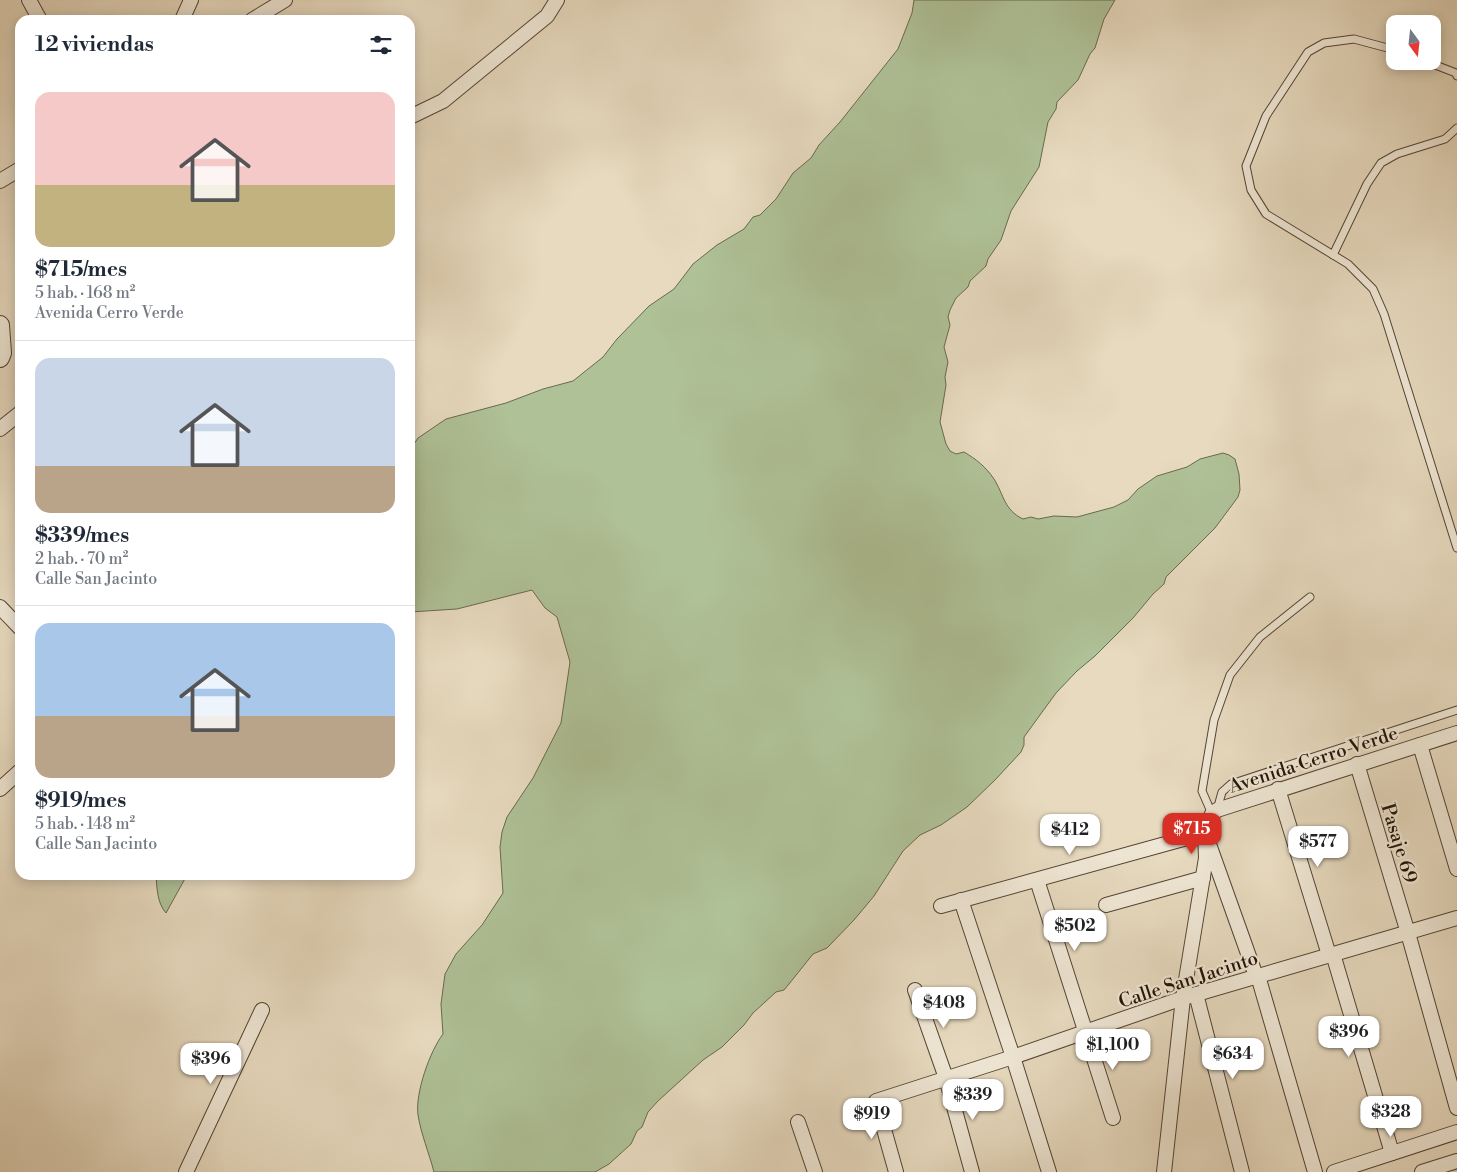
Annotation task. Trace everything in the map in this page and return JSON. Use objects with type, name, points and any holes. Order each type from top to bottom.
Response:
[{"type":"street","points":[[29,0],[37,15]]},
{"type":"street","points":[[184,15],[191,0]]},
{"type":"street","points":[[260,15],[285,0]]},
{"type":"street","points":[[415,115],[443,101],[547,16],[557,0]]},
{"type":"street","points":[[0,181],[15,172]]},
{"type":"street","points":[[0,325],[0,358]]},
{"type":"street","points":[[0,429],[15,417]]},
{"type":"street","points":[[0,607],[15,623]]},
{"type":"street","name":"Avenida Cerro Verde","points":[[1164,1172],[1190,996],[1206,858],[1205,833],[1214,812],[1278,789],[1457,733]]},
{"type":"street","points":[[1420,744],[1457,869]]},
{"type":"street","name":"Pasaje 69","points":[[1357,764],[1408,933],[1457,1108]]},
{"type":"street","points":[[0,789],[15,776]]},
{"type":"street","points":[[1278,789],[1392,1153]]},
{"type":"street","points":[[941,906],[1205,833],[1257,976],[1316,1172]]},
{"type":"street","points":[[1106,905],[1203,878]]},
{"type":"street","points":[[1038,880],[1113,1118]]},
{"type":"street","points":[[961,900],[1049,1172]]},
{"type":"street","name":"Calle San Jacinto","points":[[896,1172],[876,1101],[1013,1057],[1190,996],[1457,918]]},
{"type":"street","points":[[915,990],[946,1078],[972,1172]]},
{"type":"street","points":[[1190,996],[1242,1172]]},
{"type":"street","points":[[186,1172],[262,1010]]},
{"type":"street","points":[[798,1122],[815,1172]]},
{"type":"street","points":[[1334,1172],[1457,1132]]},
{"type":"street","points":[[1422,1172],[1457,1161]]},
{"type":"lane","points":[[1386,48],[1354,39],[1324,43],[1308,52],[1266,116],[1246,166],[1251,190],[1266,214],[1348,264],[1373,288],[1384,314],[1457,548]]},
{"type":"lane","points":[[1441,67],[1456,73],[1457,76]]},
{"type":"lane","points":[[1333,255],[1367,184],[1381,163],[1397,154],[1445,139],[1457,128]]},
{"type":"lane","points":[[1214,812],[1202,791],[1214,720],[1230,675],[1260,638],[1310,597]]},
{"type":"lane","points":[[1214,812],[1222,792],[1231,784],[1457,710]]},
{"type":"green space","points":[[914,0],[1115,0],[1104,19],[1095,48],[1090,54],[1078,80],[1057,102],[1056,109],[1048,122],[1039,167],[1011,211],[1001,240],[988,259],[986,266],[956,298],[950,310],[948,317],[950,325],[944,347],[948,362],[945,377],[946,385],[940,422],[950,451],[956,454],[964,452],[977,460],[994,479],[1008,507],[1023,519],[1054,516],[1077,517],[1114,507],[1128,500],[1138,489],[1157,476],[1187,467],[1200,459],[1223,453],[1235,459],[1239,474],[1240,490],[1238,497],[1215,528],[1166,577],[1164,584],[1133,618],[1056,693],[1024,737],[1024,745],[1021,752],[995,780],[967,807],[941,825],[920,835],[903,851],[874,896],[854,920],[827,948],[813,954],[784,990],[776,992],[753,1013],[722,1047],[703,1060],[658,1101],[648,1112],[642,1127],[637,1131],[631,1144],[609,1164],[595,1172],[434,1172],[421,1129],[418,1106],[424,1073],[433,1051],[443,1034],[441,1004],[445,974],[456,954],[482,925],[503,893],[500,847],[502,832],[507,817],[533,778],[561,723],[570,662],[557,617],[545,608],[532,590],[457,609],[415,612],[415,442],[418,438],[446,419],[506,403],[543,389],[573,381],[603,357],[617,339],[649,306],[674,289],[693,264],[717,245],[744,229],[753,217],[760,215],[776,199],[793,173],[811,158],[819,145],[840,122],[898,49],[912,13]]},
{"type":"green space","points":[[156,880],[184,880],[166,913],[159,900]]}]
